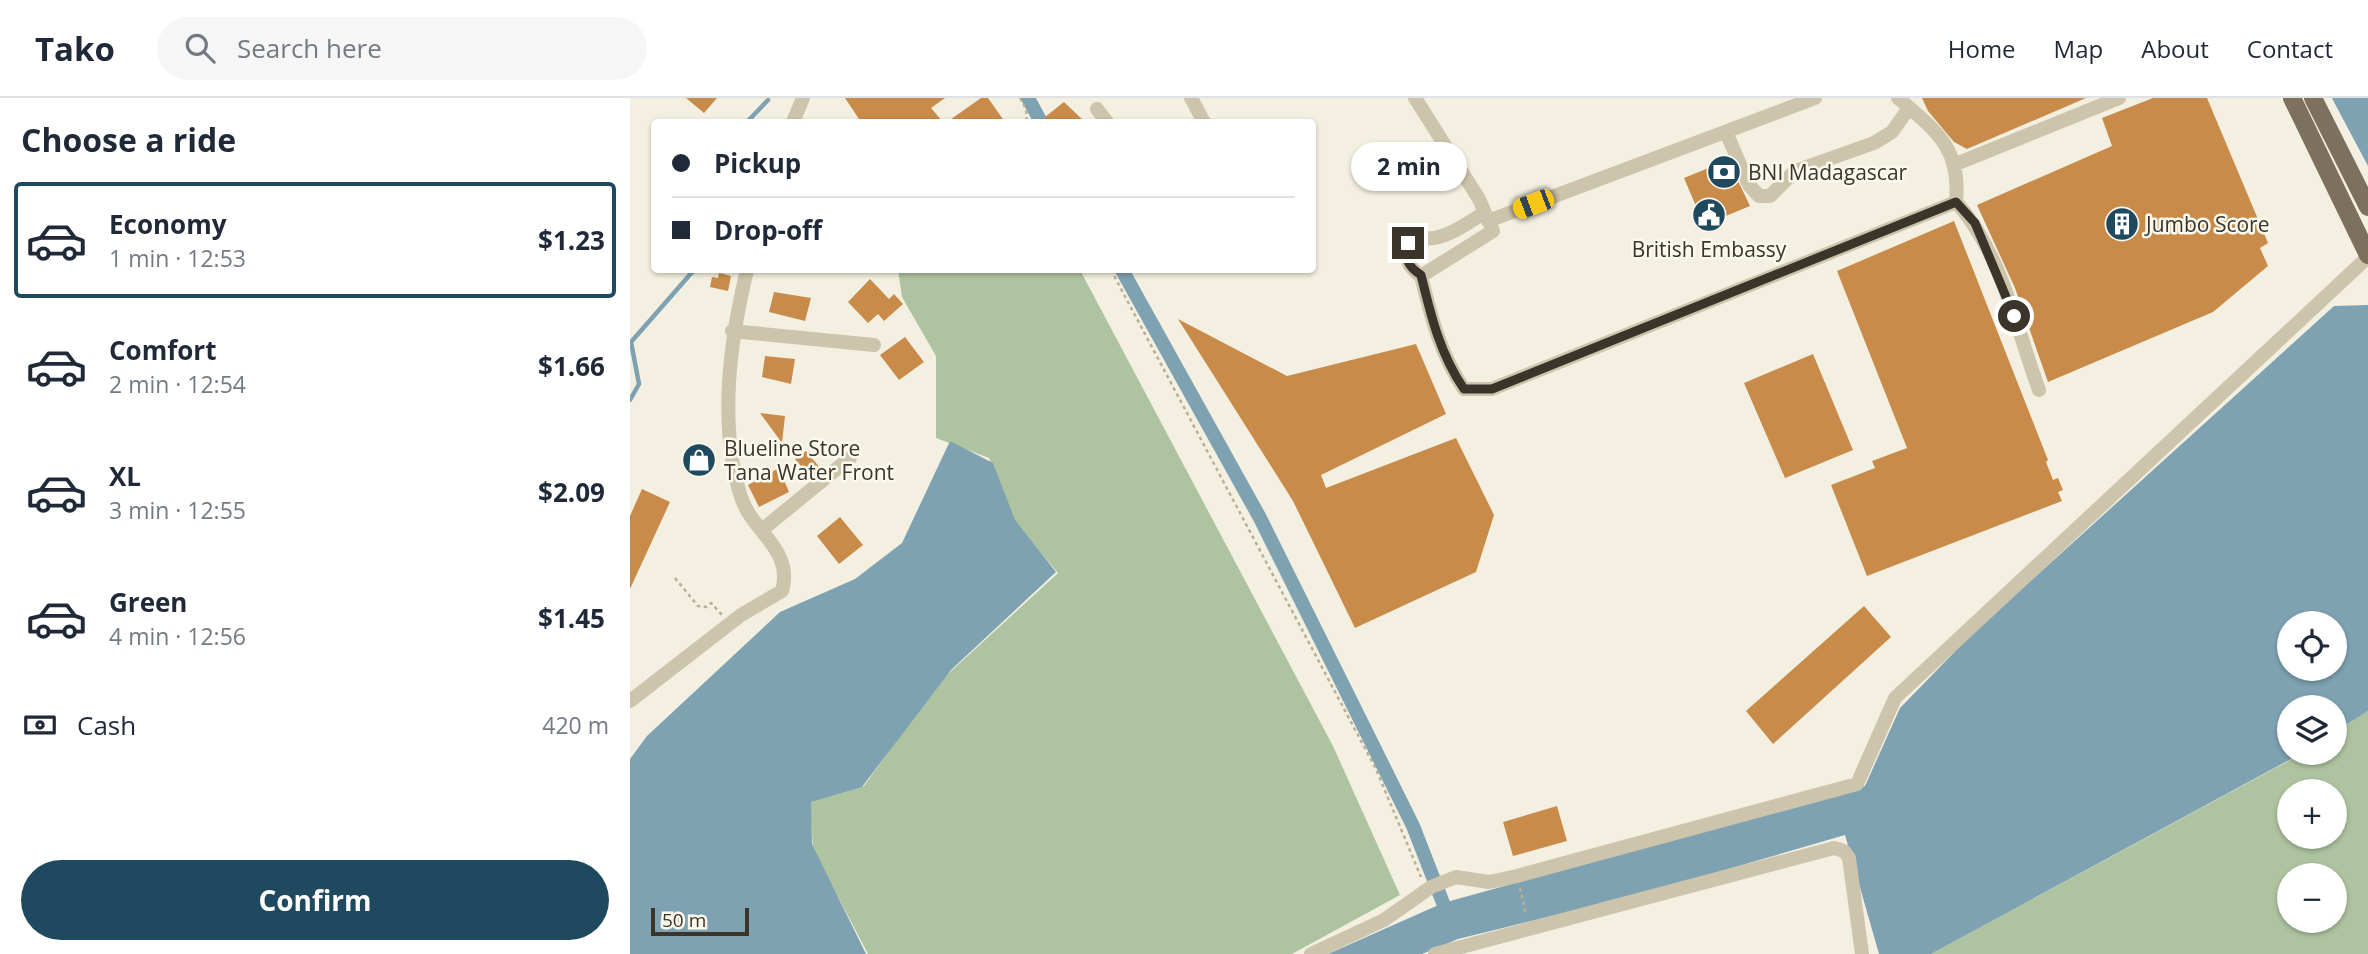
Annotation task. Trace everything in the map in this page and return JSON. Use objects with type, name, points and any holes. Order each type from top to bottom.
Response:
[{"type":"main road","points":[[2292,98],[2368,256]]},
{"type":"main road","points":[[2313,98],[2368,207]]},
{"type":"street","points":[[794,119],[803,98]]},
{"type":"street","points":[[1191,98],[1202,119]]},
{"type":"street","points":[[1415,98],[1479,199],[1493,231],[1421,275]]},
{"type":"street","points":[[1815,98],[1433,238],[1420,236],[1408,243],[1406,255],[1409,267],[1421,275],[1434,331],[1450,368],[1464,389],[1492,389],[1956,202]]},
{"type":"street","points":[[1898,98],[1948,149],[1956,164],[1956,202],[1975,223],[2014,316],[2039,390]]},
{"type":"street","points":[[1956,164],[2119,98]]},
{"type":"street","points":[[1726,132],[1749,185],[1759,196],[1770,196],[1795,171],[1874,143],[1892,132],[1909,108]]},
{"type":"street","points":[[1097,110],[1104,119]]},
{"type":"street","points":[[1311,954],[1384,920],[1429,888],[1457,877],[1489,881],[1517,876],[1857,784],[1895,698],[2368,256]]},
{"type":"street","points":[[630,701],[741,615],[782,591],[786,578],[783,561],[742,500],[730,451],[732,331],[746,273]]},
{"type":"street","points":[[732,331],[874,345]]},
{"type":"street","points":[[762,528],[850,458]]},
{"type":"street","points":[[1442,953],[1834,848],[1844,851],[1849,858],[1862,954]]},
{"type":"path","points":[[1020,98],[1026,109],[1027,119]]},
{"type":"path","points":[[1113,273],[1376,769],[1429,888]]},
{"type":"path","points":[[675,578],[698,606],[706,607],[711,603],[726,621]]},
{"type":"path","points":[[1518,881],[1528,924]]},
{"type":"green space","points":[[898,273],[1082,273],[1333,746],[1400,895],[1292,954],[868,954],[813,849],[810,802],[864,786],[938,683],[1058,573],[1015,522],[989,458],[936,438],[936,356],[902,297]]},
{"type":"green space","points":[[2368,711],[2368,954],[1931,954],[2281,765],[2347,765],[2347,724]]},
{"type":"water","points":[[2332,98],[2368,98],[2368,166],[2335,104]]},
{"type":"water","points":[[2368,305],[2368,711],[2347,724],[2347,695],[2277,695],[2277,765],[2280,765],[1931,954],[1879,954],[1845,835],[1649,892],[1458,939],[1422,954],[1328,954],[1443,903],[1865,786],[1900,708],[1972,634],[2334,306]]},
{"type":"water","points":[[950,441],[993,463],[1015,520],[1056,572],[951,670],[862,787],[811,802],[812,844],[866,954],[630,954],[630,759],[647,736],[780,612],[855,579],[902,543]]},
{"type":"building","points":[[686,98],[717,98],[704,113]]},
{"type":"building","points":[[845,98],[945,98],[931,108],[940,119],[859,119]]},
{"type":"building","points":[[981,98],[988,98],[1003,119],[951,119]]},
{"type":"building","points":[[1922,98],[2086,98],[1967,149],[1954,142],[1928,111]]},
{"type":"building","name":"Jumbo Score","points":[[2153,98],[2207,98],[2268,243],[2260,248],[2268,266],[2213,312],[2048,382],[2015,288],[1977,205],[2112,146],[2102,118]]},
{"type":"building","points":[[1064,102],[1082,119],[1047,119],[1045,117]]},
{"type":"building","points":[[1728,160],[1750,206],[1704,225],[1684,178]]},
{"type":"building","points":[[1954,221],[2048,460],[2046,462],[2053,480],[2058,478],[2063,490],[2058,492],[2062,501],[1867,576],[1831,485],[1875,468],[1872,461],[1907,448],[1837,271]]},
{"type":"building","points":[[719,273],[731,276],[728,291],[710,287],[712,277],[718,278]]},
{"type":"building","points":[[870,279],[889,299],[894,294],[903,304],[884,321],[878,314],[868,323],[848,302]]},
{"type":"building","points":[[774,292],[811,298],[805,321],[769,312]]},
{"type":"building","points":[[1178,319],[1287,376],[1416,344],[1446,414],[1321,475],[1326,488],[1456,438],[1494,515],[1476,572],[1355,628],[1293,501]]},
{"type":"building","points":[[905,337],[924,362],[899,380],[880,355]]},
{"type":"building","points":[[1813,354],[1853,450],[1785,478],[1744,383]]},
{"type":"building","points":[[765,356],[795,359],[791,384],[762,377]]},
{"type":"building","points":[[760,413],[785,416],[782,443]]},
{"type":"building","points":[[806,451],[821,469],[811,478],[795,459]]},
{"type":"building","points":[[779,468],[789,492],[759,507],[748,485]]},
{"type":"building","points":[[642,489],[670,502],[630,589],[630,516]]},
{"type":"building","points":[[840,517],[863,545],[839,564],[817,536]]},
{"type":"building","points":[[1864,606],[1891,637],[1773,744],[1746,711]]},
{"type":"building","points":[[1557,806],[1567,841],[1513,856],[1503,822]]},
{"type":"waterway","points":[[1028,98],[1039,119]]},
{"type":"waterway","points":[[750,119],[768,100]]},
{"type":"waterway","points":[[630,400],[639,384],[631,342],[691,273]]},
{"type":"waterway","points":[[1124,273],[1260,518],[1413,826],[1443,903]]},
{"type":"place","name":"BNI Madagascar","points":[[1724,172]]},
{"type":"place","name":"British Embassy","points":[[1709,215]]},
{"type":"place","name":"Jumbo Score","points":[[2122,224]]},
{"type":"place","name":"Blueline Store Tana Water Front","points":[[699,460]]},
{"type":"route","points":[[1408,243],[1406,255],[1409,267],[1421,275],[1434,331],[1450,368],[1464,389],[1492,389],[1956,202],[1975,223],[2014,316]]}]
